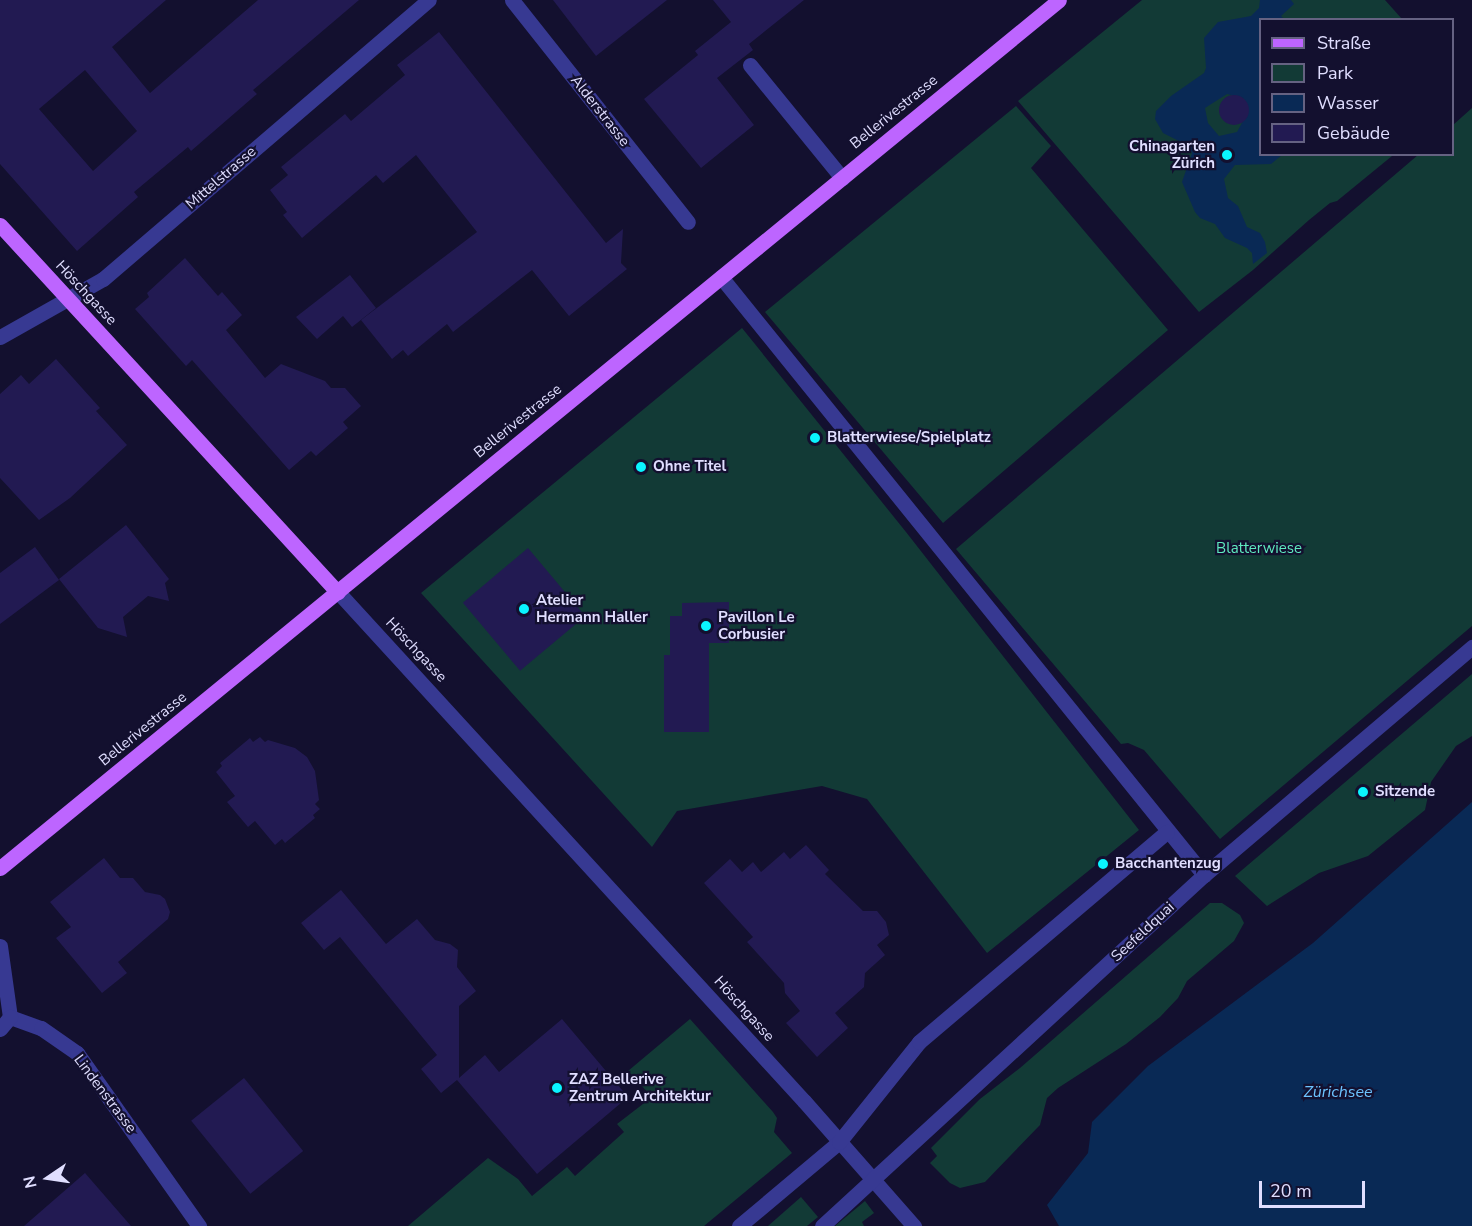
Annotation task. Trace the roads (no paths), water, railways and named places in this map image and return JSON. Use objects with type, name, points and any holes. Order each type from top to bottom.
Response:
[{"type":"main road","name":"Bellerivestrasse","points":[[0,868],[1059,0]]},
{"type":"main road","name":"Höschgasse","points":[[0,225],[338,592]]},
{"type":"street","name":"Mittelstrasse","points":[[0,337],[103,279],[429,0]]},
{"type":"street","name":"Alderstrasse","points":[[512,0],[688,222]]},
{"type":"street","points":[[750,65],[843,178]]},
{"type":"street","points":[[721,278],[1204,875]]},
{"type":"street","name":"Höschgasse","points":[[338,592],[804,1101],[914,1226]]},
{"type":"street","name":"Seefeldquai","points":[[822,1226],[874,1181],[1204,875],[1472,647]]},
{"type":"street","points":[[740,1226],[840,1142],[919,1042],[1167,832]]},
{"type":"street","points":[[0,946],[10,1017],[0,1029]]},
{"type":"street","name":"Lindenstrasse","points":[[10,1017],[41,1028],[77,1053],[199,1226]]},
{"type":"water","points":[[1260,0],[1291,0],[1294,4],[1281,16],[1283,18],[1259,18],[1259,156],[1281,156],[1271,164],[1235,165],[1224,179],[1228,198],[1238,206],[1247,227],[1260,233],[1265,242],[1267,253],[1253,264],[1252,253],[1247,248],[1225,238],[1215,224],[1200,218],[1195,212],[1182,182],[1192,153],[1189,146],[1163,133],[1155,119],[1156,111],[1171,96],[1204,73],[1206,68],[1204,38],[1218,22],[1251,16],[1259,8]],"holes":[[[1227,94],[1243,98],[1248,112],[1237,132],[1219,136],[1208,123],[1205,108]]]},
{"type":"water","name":"Zürichsee","points":[[1472,802],[1472,1226],[1059,1226],[1047,1205],[1088,1153],[1092,1122],[1148,1066],[1313,943]]},
{"type":"place","name":"Chinagarten Zürich","points":[[1227,155]]},
{"type":"place","name":"Blatterwiese/Spielplatz","points":[[815,438]]},
{"type":"place","name":"Ohne Titel","points":[[641,467]]},
{"type":"place","name":"Atelier Hermann Haller","points":[[524,609]]},
{"type":"place","name":"Pavillon Le Corbusier","points":[[706,626]]},
{"type":"place","name":"Sitzende","points":[[1363,792]]},
{"type":"place","name":"Bacchantenzug","points":[[1103,864]]},
{"type":"place","name":"ZAZ Bellerive Zentrum Architektur","points":[[557,1088]]},
{"type":"park label","name":"Blatterwiese","points":[[1259,549]]}]
